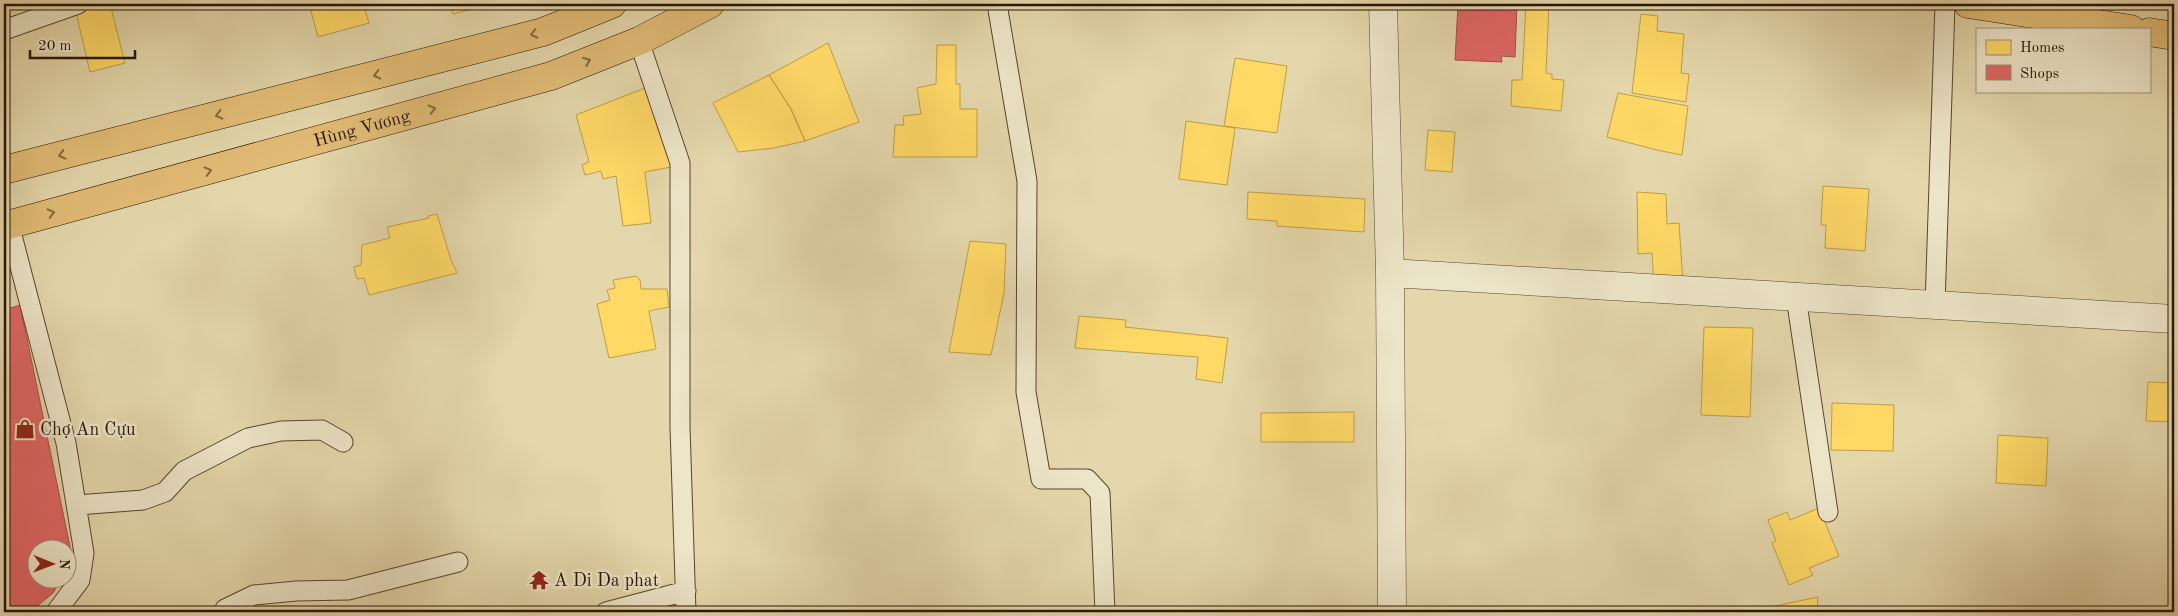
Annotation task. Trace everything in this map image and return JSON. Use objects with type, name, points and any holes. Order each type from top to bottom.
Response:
[{"type":"highway","points":[[4,170],[543,32],[612,4]]},
{"type":"highway","name":"Hùng Vương","points":[[6,225],[551,76],[639,41],[710,4]]},
{"type":"highway","points":[[1968,4],[2082,12],[2128,28]]},
{"type":"highway","points":[[2150,32],[2174,36]]},
{"type":"street","points":[[1383,4],[1390,273],[1392,612]]},
{"type":"street","points":[[1390,273],[2174,319]]},
{"type":"lane","points":[[4,30],[78,4]]},
{"type":"lane","points":[[997,4],[1027,181],[1026,392],[1040,479],[1087,479],[1100,493],[1106,612]]},
{"type":"lane","points":[[1935,305],[1945,4]]},
{"type":"lane","points":[[639,41],[680,163],[680,427],[686,612]]},
{"type":"lane","points":[[6,225],[66,443],[84,553],[80,580],[56,612]]},
{"type":"lane","points":[[1796,297],[1828,512]]},
{"type":"lane","points":[[76,505],[143,500],[165,492],[184,471],[248,438],[281,431],[322,430],[343,442]]},
{"type":"lane","points":[[224,612],[226,609],[254,595],[296,591],[348,590],[458,562]]},
{"type":"lane","points":[[606,612],[686,591]]},
{"type":"building: Homes","points":[[74,4],[110,4],[125,63],[90,72]]},
{"type":"building: Homes","points":[[309,4],[363,4],[369,23],[318,37]]},
{"type":"building: Homes","points":[[450,4],[490,4],[453,14]]},
{"type":"building: Homes","points":[[1526,4],[1549,4],[1546,73],[1552,74],[1552,79],[1564,80],[1561,111],[1511,106],[1512,80],[1522,80]]},
{"type":"building: Homes","points":[[1641,14],[1658,16],[1657,31],[1684,34],[1681,73],[1689,74],[1686,102],[1632,93]]},
{"type":"building: Homes","points":[[828,43],[859,122],[805,141],[791,109],[769,75]]},
{"type":"building: Homes","points":[[937,45],[956,45],[956,84],[960,84],[960,109],[977,109],[977,157],[893,157],[895,125],[904,125],[903,116],[921,114],[917,88],[936,84]]},
{"type":"building: Homes","points":[[1235,58],[1287,66],[1277,133],[1224,126]]},
{"type":"building: Homes","points":[[769,75],[791,109],[805,141],[774,148],[738,152],[713,103]]},
{"type":"building: Homes","points":[[645,88],[671,167],[645,172],[651,223],[623,226],[616,176],[603,179],[601,171],[585,175],[582,165],[589,162],[576,115]]},
{"type":"building: Homes","points":[[1618,93],[1688,106],[1682,155],[1607,137]]},
{"type":"building: Homes","points":[[1186,121],[1235,128],[1227,185],[1179,179]]},
{"type":"building: Homes","points":[[1428,130],[1455,132],[1452,172],[1425,170]]},
{"type":"building: Homes","points":[[1823,186],[1869,189],[1865,251],[1825,248],[1826,225],[1821,225]]},
{"type":"building: Homes","points":[[1248,192],[1365,199],[1364,232],[1277,226],[1277,221],[1247,219]]},
{"type":"building: Homes","points":[[1637,192],[1666,194],[1667,224],[1679,223],[1683,283],[1654,285],[1652,253],[1638,254]]},
{"type":"building: Homes","points":[[437,214],[451,260],[457,273],[369,295],[364,278],[357,279],[354,267],[361,265],[362,245],[390,238],[387,227],[429,218],[428,216]]},
{"type":"building: Homes","points":[[970,241],[1006,244],[1004,293],[991,355],[949,352]]},
{"type":"building: Homes","points":[[636,276],[640,280],[641,289],[667,289],[669,307],[649,311],[656,349],[609,358],[597,304],[610,300],[607,290],[615,288],[613,280]]},
{"type":"building: Homes","points":[[1079,316],[1126,320],[1125,327],[1228,338],[1222,383],[1196,379],[1198,357],[1075,348]]},
{"type":"building: Homes","points":[[1704,327],[1753,328],[1750,417],[1701,415]]},
{"type":"building: Homes","points":[[2148,382],[2174,383],[2174,422],[2146,421]]},
{"type":"building: Homes","points":[[1832,403],[1894,405],[1893,451],[1831,450]]},
{"type":"building: Homes","points":[[1354,412],[1354,442],[1261,442],[1261,413]]},
{"type":"building: Homes","points":[[1998,435],[2048,438],[2046,486],[1996,483]]},
{"type":"building: Homes","points":[[1819,508],[1839,556],[1809,568],[1813,575],[1789,585],[1772,543],[1776,541],[1768,520],[1787,512],[1790,520]]},
{"type":"building: Homes","points":[[1818,597],[1817,612],[1774,612],[1775,606]]},
{"type":"building: Shops","points":[[1458,4],[1517,4],[1515,57],[1501,56],[1502,62],[1455,60]]},
{"type":"building: Shops","name":"Chợ An Cựu","points":[[20,305],[68,538],[28,538],[28,588],[56,588],[53,593],[30,612],[4,612],[4,310]]},
{"type":"place","name":"Chợ An Cựu","points":[[25,429]]},
{"type":"place","name":"A Di Da phat","points":[[539,580]]}]
